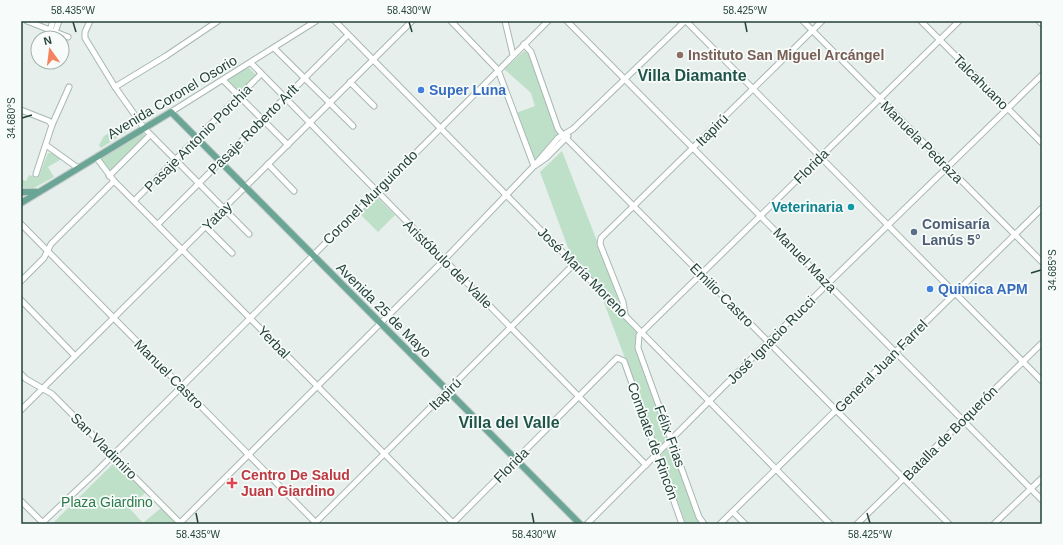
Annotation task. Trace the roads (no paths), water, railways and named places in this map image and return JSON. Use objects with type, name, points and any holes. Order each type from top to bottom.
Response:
[{"type":"main road","name":"Avenida Coronel Osorio","points":[[21,202],[41,192],[171,112]]},
{"type":"main road","name":"Avenida 25 de Mayo","points":[[171,112],[580,524]]},
{"type":"main road","points":[[21,192],[41,192]]},
{"type":"street","points":[[27,21],[50,30]]},
{"type":"street","points":[[54,30],[59,21]]},
{"type":"street","points":[[90,21],[86,32],[86,38],[115,87],[144,128],[249,234]]},
{"type":"street","points":[[115,87],[166,56],[218,21]]},
{"type":"street","name":"Avenida Coronel Osorio","points":[[171,112],[316,21]]},
{"type":"street","name":"José María Moreno","points":[[335,21],[830,524]]},
{"type":"street","name":"Yatay","points":[[21,410],[412,21]]},
{"type":"street","points":[[451,21],[498,70],[534,166]]},
{"type":"street","points":[[505,21],[512,55]]},
{"type":"street","name":"Coronel Murguiondo","points":[[182,386],[312,254],[548,21]]},
{"type":"street","name":"Manuel Maza","points":[[567,21],[1042,500]]},
{"type":"street","points":[[180,524],[381,324],[534,166],[546,158],[573,128],[685,21],[1042,381]]},
{"type":"street","name":"Manuela Pedraza","points":[[803,21],[1042,262]]},
{"type":"street","name":"Itapirú","points":[[625,314],[623,302],[600,244],[601,238],[822,21]]},
{"type":"street","name":"Talcahuano","points":[[921,21],[1042,143]]},
{"type":"street","name":"Florida","points":[[642,332],[702,275],[959,21]]},
{"type":"street","points":[[1039,21],[1042,24]]},
{"type":"street","name":"Pasaje Roberto Arlt","points":[[158,224],[348,35]]},
{"type":"street","name":"Emilio Castro","points":[[524,44],[530,52],[558,129],[948,524]]},
{"type":"street","points":[[274,48],[353,126]]},
{"type":"street","name":"Aristóbulo del Valle","points":[[251,62],[284,98],[580,396],[646,465]]},
{"type":"street","name":"Pasaje Antonio Porchia","points":[[134,201],[261,74]]},
{"type":"street","name":"José Ignacio Rucci","points":[[587,524],[768,342],[1042,75]]},
{"type":"street","points":[[223,80],[288,145]]},
{"type":"street","points":[[350,82],[374,106]]},
{"type":"street","points":[[36,174],[52,125],[69,87]]},
{"type":"street","points":[[21,110],[50,121],[52,125]]},
{"type":"street","points":[[109,176],[150,135]]},
{"type":"street","points":[[46,145],[78,168]]},
{"type":"street","name":"Yerbal","points":[[96,157],[109,176],[183,249],[453,524]]},
{"type":"street","points":[[268,164],[294,191]]},
{"type":"street","points":[[21,281],[44,258],[51,244],[114,181]]},
{"type":"street","name":"General Juan Farrel","points":[[720,524],[1042,208]]},
{"type":"street","name":"Manuel Castro","points":[[21,224],[249,454],[316,524]]},
{"type":"street","points":[[206,227],[232,253]]},
{"type":"street","name":"Itapirú","points":[[316,524],[574,264]]},
{"type":"street","points":[[21,300],[75,356]]},
{"type":"street","name":"Félix Frias","points":[[642,332],[637,338],[638,348],[700,517],[704,524]]},
{"type":"street","name":"Batalla de Boquerón","points":[[857,524],[1042,342]]},
{"type":"street","name":"Florida","points":[[453,524],[618,358],[621,358]]},
{"type":"street","name":"Combate de Rincón","points":[[621,358],[624,361],[682,524]]},
{"type":"street","name":"San Vladimiro","points":[[21,374],[55,398],[180,524]]},
{"type":"street","points":[[21,501],[42,523],[182,386]]},
{"type":"street","points":[[994,524],[1042,478]]},
{"type":"street","points":[[733,512],[745,524]]},
{"type":"place","name":"Instituto San Miguel Arcángel","points":[[680,55]]},
{"type":"place","name":"Super Luna","points":[[421,90]]},
{"type":"place","name":"Veterinaria","points":[[851,207]]},
{"type":"place","name":"Comisaría Lanús 5°","points":[[914,232]]},
{"type":"place","name":"Quimica APM","points":[[930,289]]},
{"type":"place","name":"Centro De Salud Juan Giardino","points":[[232,483]]},
{"type":"district","name":"Villa Diamante","points":[[692,75]]},
{"type":"district","name":"Villa del Valle","points":[[509,422]]},
{"type":"park label","name":"Plaza Giardino","points":[[107,502]]}]
